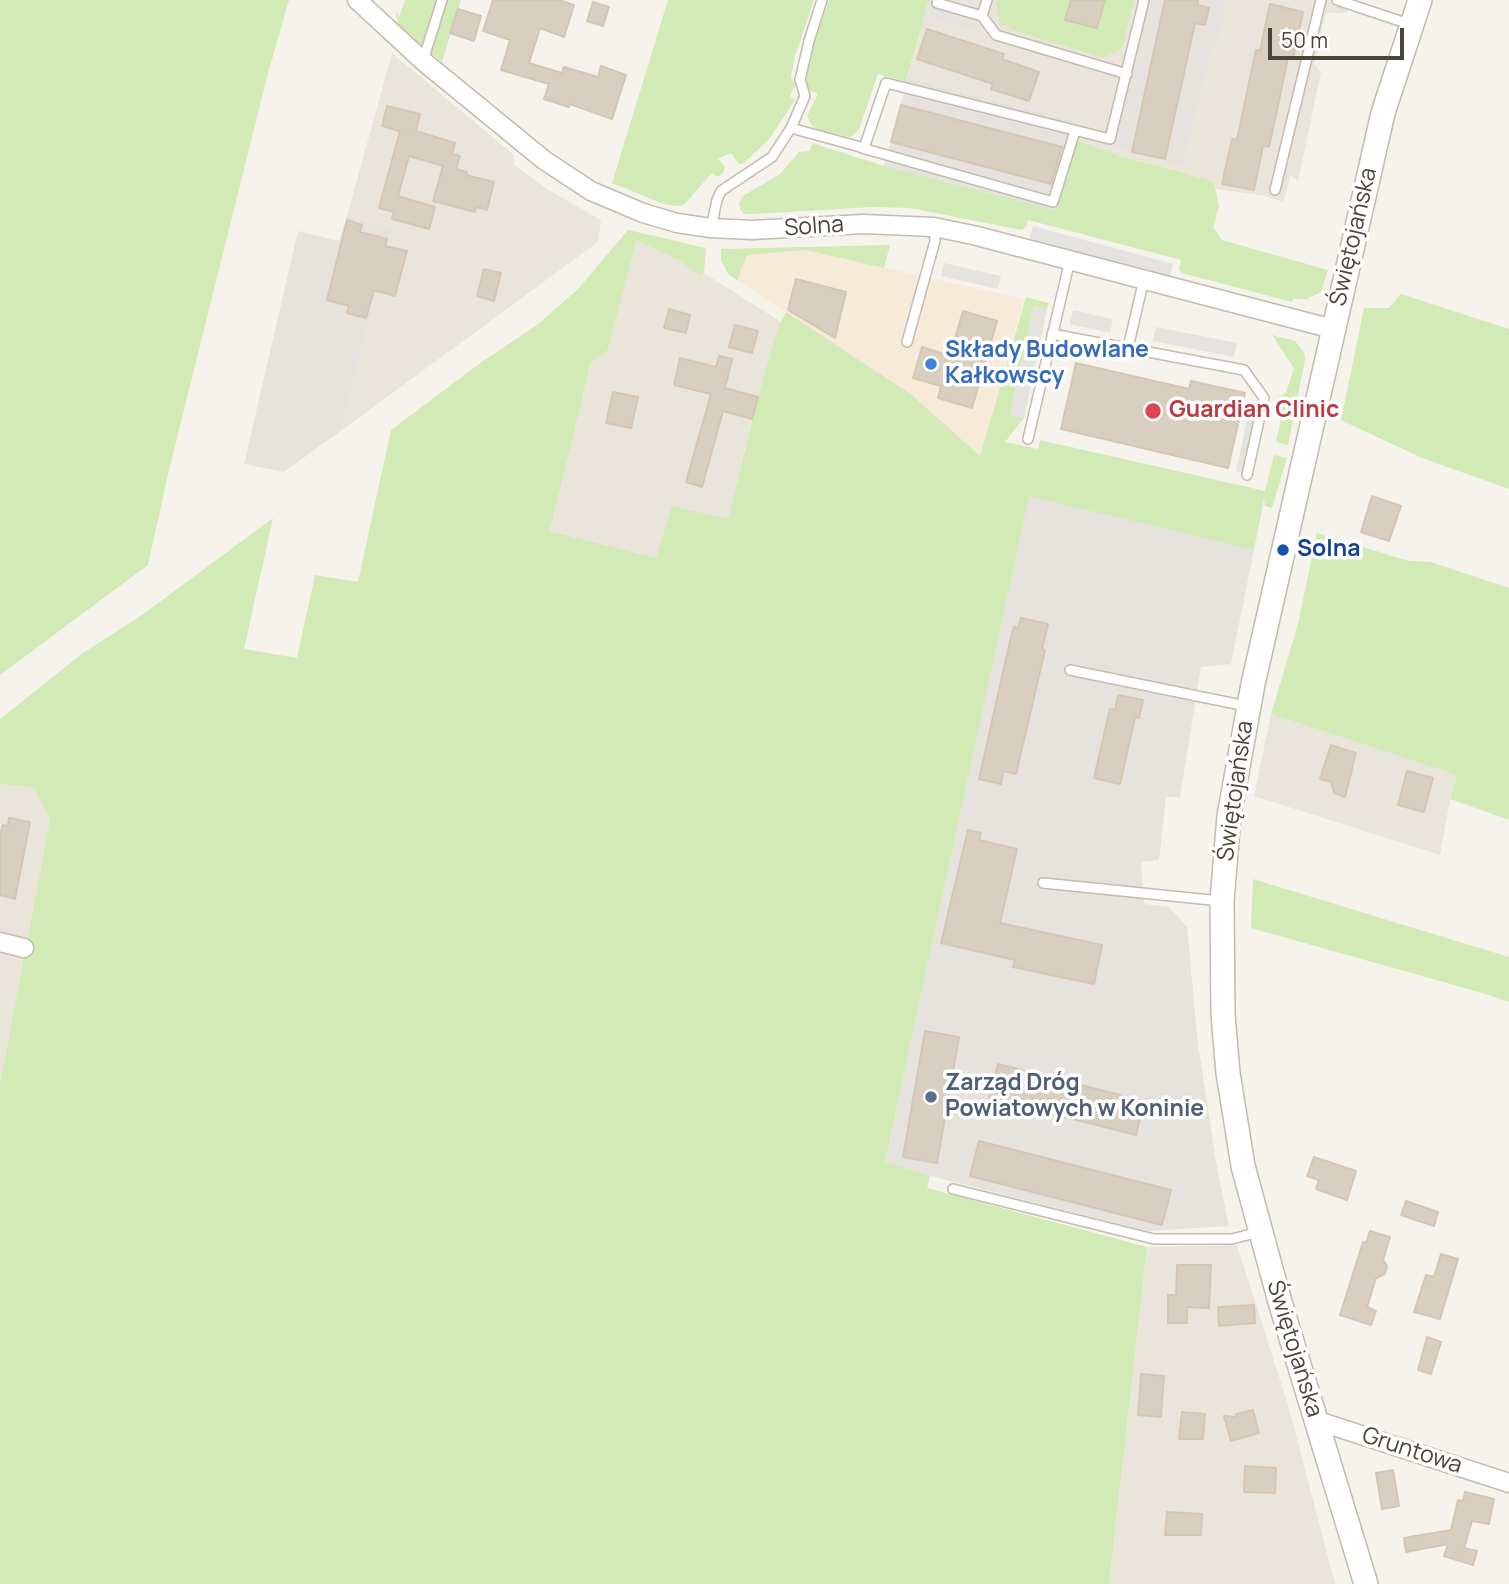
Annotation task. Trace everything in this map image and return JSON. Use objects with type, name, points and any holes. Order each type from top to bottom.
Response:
[{"type":"street","name":"Solna","points":[[357,0],[423,61],[524,144],[591,191],[643,213],[711,228],[752,230],[863,223],[934,227],[1333,329]]},
{"type":"street","name":"Świętojańska","points":[[1366,1584],[1259,1232],[1243,1166],[1228,1073],[1221,979],[1222,901],[1229,816],[1248,706],[1383,113],[1420,0]]},
{"type":"street","points":[[0,942],[24,948]]},
{"type":"street","name":"Gruntowa","points":[[1315,1420],[1509,1483]]},
{"type":"lane","points":[[423,61],[442,0]]},
{"type":"lane","points":[[711,228],[717,200],[722,191],[772,157],[791,128],[805,96],[800,80],[822,0]]},
{"type":"lane","points":[[982,16],[987,0]]},
{"type":"lane","points":[[862,148],[886,83],[1110,139],[1144,0]]},
{"type":"lane","points":[[1275,190],[1321,0]]},
{"type":"lane","points":[[1337,0],[1412,24]]},
{"type":"lane","points":[[937,3],[982,16],[996,35],[1127,74]]},
{"type":"lane","points":[[791,128],[1054,202],[1075,131]]},
{"type":"lane","points":[[907,342],[934,241],[934,227]]},
{"type":"lane","points":[[1028,439],[1070,260]]},
{"type":"lane","points":[[1128,348],[1144,279]]},
{"type":"lane","points":[[1052,334],[1244,370],[1267,396],[1247,475]]},
{"type":"lane","points":[[1070,670],[1248,706]]},
{"type":"lane","points":[[1043,883],[1222,901]]},
{"type":"lane","points":[[953,1189],[1154,1239],[1231,1239],[1259,1232]]},
{"type":"shaded area","points":[[929,0],[1349,0],[1347,13],[1326,13],[1314,64],[1321,72],[1298,182],[1291,175],[1283,202],[1265,196],[1216,189],[1214,182],[1122,157],[1076,140],[1080,123],[908,77]]},
{"type":"shaded area","points":[[934,0],[951,0],[980,9],[974,30],[929,17]]},
{"type":"shaded area","points":[[1150,0],[1221,0],[1221,3],[1226,4],[1216,44],[1212,44],[1182,164],[1132,152],[1114,144]]},
{"type":"shaded area","points":[[392,53],[514,155],[514,165],[550,191],[601,220],[598,242],[342,430],[392,228],[347,216]]},
{"type":"shaded area","points":[[908,77],[1081,123],[1057,212],[884,166]]},
{"type":"shaded area","points":[[347,216],[392,228],[342,430],[284,472],[244,464],[298,231],[339,241]]},
{"type":"shaded area","points":[[1033,226],[1173,264],[1170,277],[1029,239]]},
{"type":"shaded area","points":[[636,239],[701,275],[704,273],[781,322],[752,419],[728,519],[656,558],[550,531],[591,362],[608,350]]},
{"type":"shaded area","points":[[806,250],[1024,299],[980,456],[912,395],[738,281],[747,255]]},
{"type":"shaded area","points":[[944,263],[1001,276],[998,289],[941,276]]},
{"type":"shaded area","points":[[1034,306],[1047,309],[1024,418],[1010,415]]},
{"type":"shaded area","points":[[1073,310],[1113,319],[1110,333],[1070,324]]},
{"type":"shaded area","points":[[1156,327],[1237,343],[1234,357],[1153,341]]},
{"type":"shaded area","points":[[1251,401],[1261,404],[1245,473],[1236,471]]},
{"type":"shaded area","points":[[1029,495],[1254,550],[1231,664],[1201,667],[1180,797],[1166,797],[1159,860],[1141,862],[1144,904],[1169,907],[1187,927],[1198,1044],[1218,1174],[1229,1226],[1147,1231],[885,1163]]},
{"type":"shaded area","points":[[1271,714],[1457,775],[1440,855],[1254,796]]},
{"type":"shaded area","points":[[0,784],[34,788],[50,819],[0,1084]]},
{"type":"shaded area","points":[[1237,1245],[1289,1408],[1335,1584],[1109,1584],[1147,1247]]},
{"type":"green space","points":[[0,0],[289,0],[268,73],[169,470],[148,565],[0,675]]},
{"type":"green space","points":[[405,0],[461,0],[442,62],[398,26],[396,11],[399,17]]},
{"type":"green space","points":[[668,0],[814,0],[794,59],[791,78],[795,85],[790,96],[795,100],[770,138],[744,163],[739,164],[731,153],[718,159],[725,167],[723,173],[718,177],[712,173],[683,205],[676,206],[661,203],[612,183]]},
{"type":"green space","points":[[829,0],[929,0],[906,82],[878,74],[859,129],[849,137],[812,126],[807,116],[818,94],[804,87],[804,73]]},
{"type":"green space","points":[[997,0],[1071,0],[1066,19],[1097,28],[1105,0],[1134,0],[1122,48],[1104,58],[1000,24]]},
{"type":"green space","points":[[1076,140],[1122,157],[1214,182],[1219,207],[1213,227],[1222,240],[1328,270],[1321,292],[1307,299],[1293,299],[1292,302],[1182,273],[1179,270],[1181,260],[1028,220],[1022,230],[910,208],[873,207],[753,214],[744,214],[740,209],[739,203],[743,196],[780,174],[799,152],[810,151],[812,143],[884,166],[1057,211]]},
{"type":"green space","points":[[628,230],[706,248],[704,273],[701,276],[680,261],[636,240],[608,350],[591,362],[550,531],[656,558],[672,506],[728,519],[758,397],[778,328],[786,312],[912,395],[980,456],[1026,297],[1049,303],[1047,309],[1034,306],[1010,415],[1024,418],[1005,442],[1038,449],[1040,440],[1265,491],[1274,455],[1287,458],[1272,508],[1265,506],[1264,499],[1254,550],[1029,496],[885,1162],[930,1176],[927,1188],[1147,1247],[1109,1584],[0,1584],[0,1084],[50,819],[34,788],[0,784],[0,719],[83,653],[142,615],[273,518],[244,649],[297,658],[315,575],[358,582],[391,430],[479,364],[537,325],[578,289]]},
{"type":"green space","points":[[890,245],[884,268],[806,250],[747,255],[738,281],[728,274],[721,260],[721,249]]},
{"type":"green space","points":[[1401,294],[1509,329],[1509,489],[1422,458],[1341,420],[1364,308],[1389,308]]},
{"type":"green space","points":[[1272,335],[1295,341],[1304,352],[1305,360],[1288,445],[1276,442],[1282,414],[1274,399],[1286,393],[1294,368]]},
{"type":"green space","points":[[1317,533],[1409,561],[1431,562],[1509,588],[1509,820],[1450,799],[1457,775],[1271,714],[1298,624]]},
{"type":"green space","points":[[1253,879],[1509,957],[1509,1002],[1251,928]]},
{"type":"building","points":[[493,0],[559,0],[574,5],[564,37],[540,28],[529,63],[562,73],[564,67],[598,77],[601,66],[626,75],[612,119],[570,104],[569,107],[544,99],[549,84],[501,70],[510,40],[483,31]]},
{"type":"building","points":[[1071,0],[1105,0],[1097,28],[1065,20]]},
{"type":"building","points":[[1165,0],[1198,0],[1197,5],[1209,8],[1205,25],[1195,23],[1165,159],[1132,152]]},
{"type":"building","points":[[593,2],[609,7],[603,26],[587,21]]},
{"type":"building","points":[[1270,4],[1303,12],[1293,59],[1288,58],[1269,147],[1263,146],[1254,190],[1222,184],[1232,139],[1237,140],[1256,50],[1260,51]]},
{"type":"building","points":[[458,9],[481,16],[474,41],[450,33]]},
{"type":"building","points":[[927,29],[1004,54],[1002,59],[1039,72],[1029,101],[991,89],[993,84],[917,59]]},
{"type":"building","points":[[901,105],[1062,147],[1051,184],[891,142]]},
{"type":"building","points":[[387,106],[420,114],[416,131],[455,143],[452,154],[460,156],[456,169],[467,172],[466,175],[494,182],[487,210],[476,207],[475,212],[433,201],[443,166],[409,156],[398,196],[435,207],[429,229],[392,219],[394,212],[379,208],[400,131],[382,126]]},
{"type":"building","points":[[347,220],[362,225],[360,232],[387,239],[385,246],[407,251],[395,296],[374,290],[366,318],[347,313],[349,306],[327,300]]},
{"type":"building","points":[[484,269],[501,273],[494,301],[477,296]]},
{"type":"building","points":[[796,279],[846,292],[835,338],[788,310]]},
{"type":"building","points":[[669,309],[690,315],[686,333],[664,328]]},
{"type":"building","points":[[963,311],[997,321],[972,408],[938,398],[941,386],[913,378],[922,347],[950,356]]},
{"type":"building","points":[[735,325],[758,331],[752,353],[729,347]]},
{"type":"building","points":[[719,356],[732,359],[725,388],[758,397],[752,419],[723,411],[702,487],[686,482],[711,394],[674,385],[680,358],[716,367]]},
{"type":"building","name":"Guardian Clinic","points":[[1076,363],[1189,389],[1191,381],[1245,393],[1228,468],[1061,429]]},
{"type":"building","points":[[613,392],[638,397],[631,428],[606,423]]},
{"type":"building","points":[[1372,496],[1401,506],[1389,541],[1361,532]]},
{"type":"building","points":[[1021,618],[1048,624],[1042,649],[1045,650],[1016,774],[1003,771],[1001,784],[979,779],[1010,641],[1014,627],[1018,628]]},
{"type":"building","points":[[1118,695],[1143,700],[1139,718],[1135,717],[1120,784],[1094,778],[1110,709],[1115,710]]},
{"type":"building","points":[[1331,745],[1356,753],[1345,797],[1334,793],[1331,782],[1320,779]]},
{"type":"building","points":[[1407,771],[1433,778],[1424,812],[1398,805]]},
{"type":"building","points":[[9,818],[30,822],[15,899],[0,895],[0,835],[3,825],[8,826]]},
{"type":"building","points":[[968,830],[981,833],[979,840],[1017,849],[1000,923],[1102,945],[1094,984],[1013,967],[1015,960],[941,943]]},
{"type":"building","name":"Zarząd Dróg Powiatowych w Koninie","points":[[925,1031],[959,1037],[937,1163],[903,1157]]},
{"type":"building","points":[[998,1064],[1144,1101],[1136,1135],[989,1098]]},
{"type":"building","points":[[979,1141],[1171,1190],[1162,1225],[970,1176]]},
{"type":"building","points":[[1314,1157],[1356,1171],[1347,1200],[1316,1189],[1319,1180],[1307,1176]]},
{"type":"building","points":[[1406,1201],[1438,1212],[1434,1226],[1401,1215]]},
{"type":"building","points":[[1370,1231],[1390,1237],[1383,1260],[1387,1266],[1385,1274],[1376,1278],[1367,1307],[1376,1311],[1371,1325],[1340,1315],[1363,1242],[1366,1243]]},
{"type":"building","points":[[1441,1254],[1458,1259],[1440,1319],[1414,1312],[1426,1275],[1434,1277]]},
{"type":"building","points":[[1177,1265],[1211,1265],[1209,1308],[1187,1307],[1187,1323],[1168,1323],[1168,1295],[1176,1295]]},
{"type":"building","points":[[1254,1305],[1255,1323],[1219,1326],[1218,1307]]},
{"type":"building","points":[[1427,1337],[1441,1342],[1431,1374],[1418,1370]]},
{"type":"building","points":[[1141,1374],[1164,1376],[1161,1417],[1138,1415]]},
{"type":"building","points":[[1253,1410],[1259,1433],[1231,1441],[1224,1416],[1237,1417],[1236,1414]]},
{"type":"building","points":[[1182,1412],[1205,1414],[1203,1439],[1179,1439]]},
{"type":"building","points":[[1245,1466],[1276,1468],[1275,1493],[1244,1492]]},
{"type":"building","points":[[1393,1470],[1399,1506],[1382,1509],[1376,1473]]},
{"type":"building","points":[[1465,1492],[1494,1499],[1489,1524],[1472,1521],[1464,1548],[1477,1551],[1473,1565],[1444,1556],[1448,1544],[1406,1552],[1404,1538],[1451,1530],[1458,1500],[1463,1501]]},
{"type":"building","points":[[1167,1512],[1202,1514],[1201,1535],[1165,1535]]},
{"type":"place","name":"Składy Budowlane Kałkowscy","points":[[931,364]]},
{"type":"place","name":"Guardian Clinic","points":[[1153,411]]},
{"type":"place","name":"Solna","points":[[1283,550]]},
{"type":"place","name":"Zarząd Dróg Powiatowych w Koninie","points":[[931,1097]]}]
